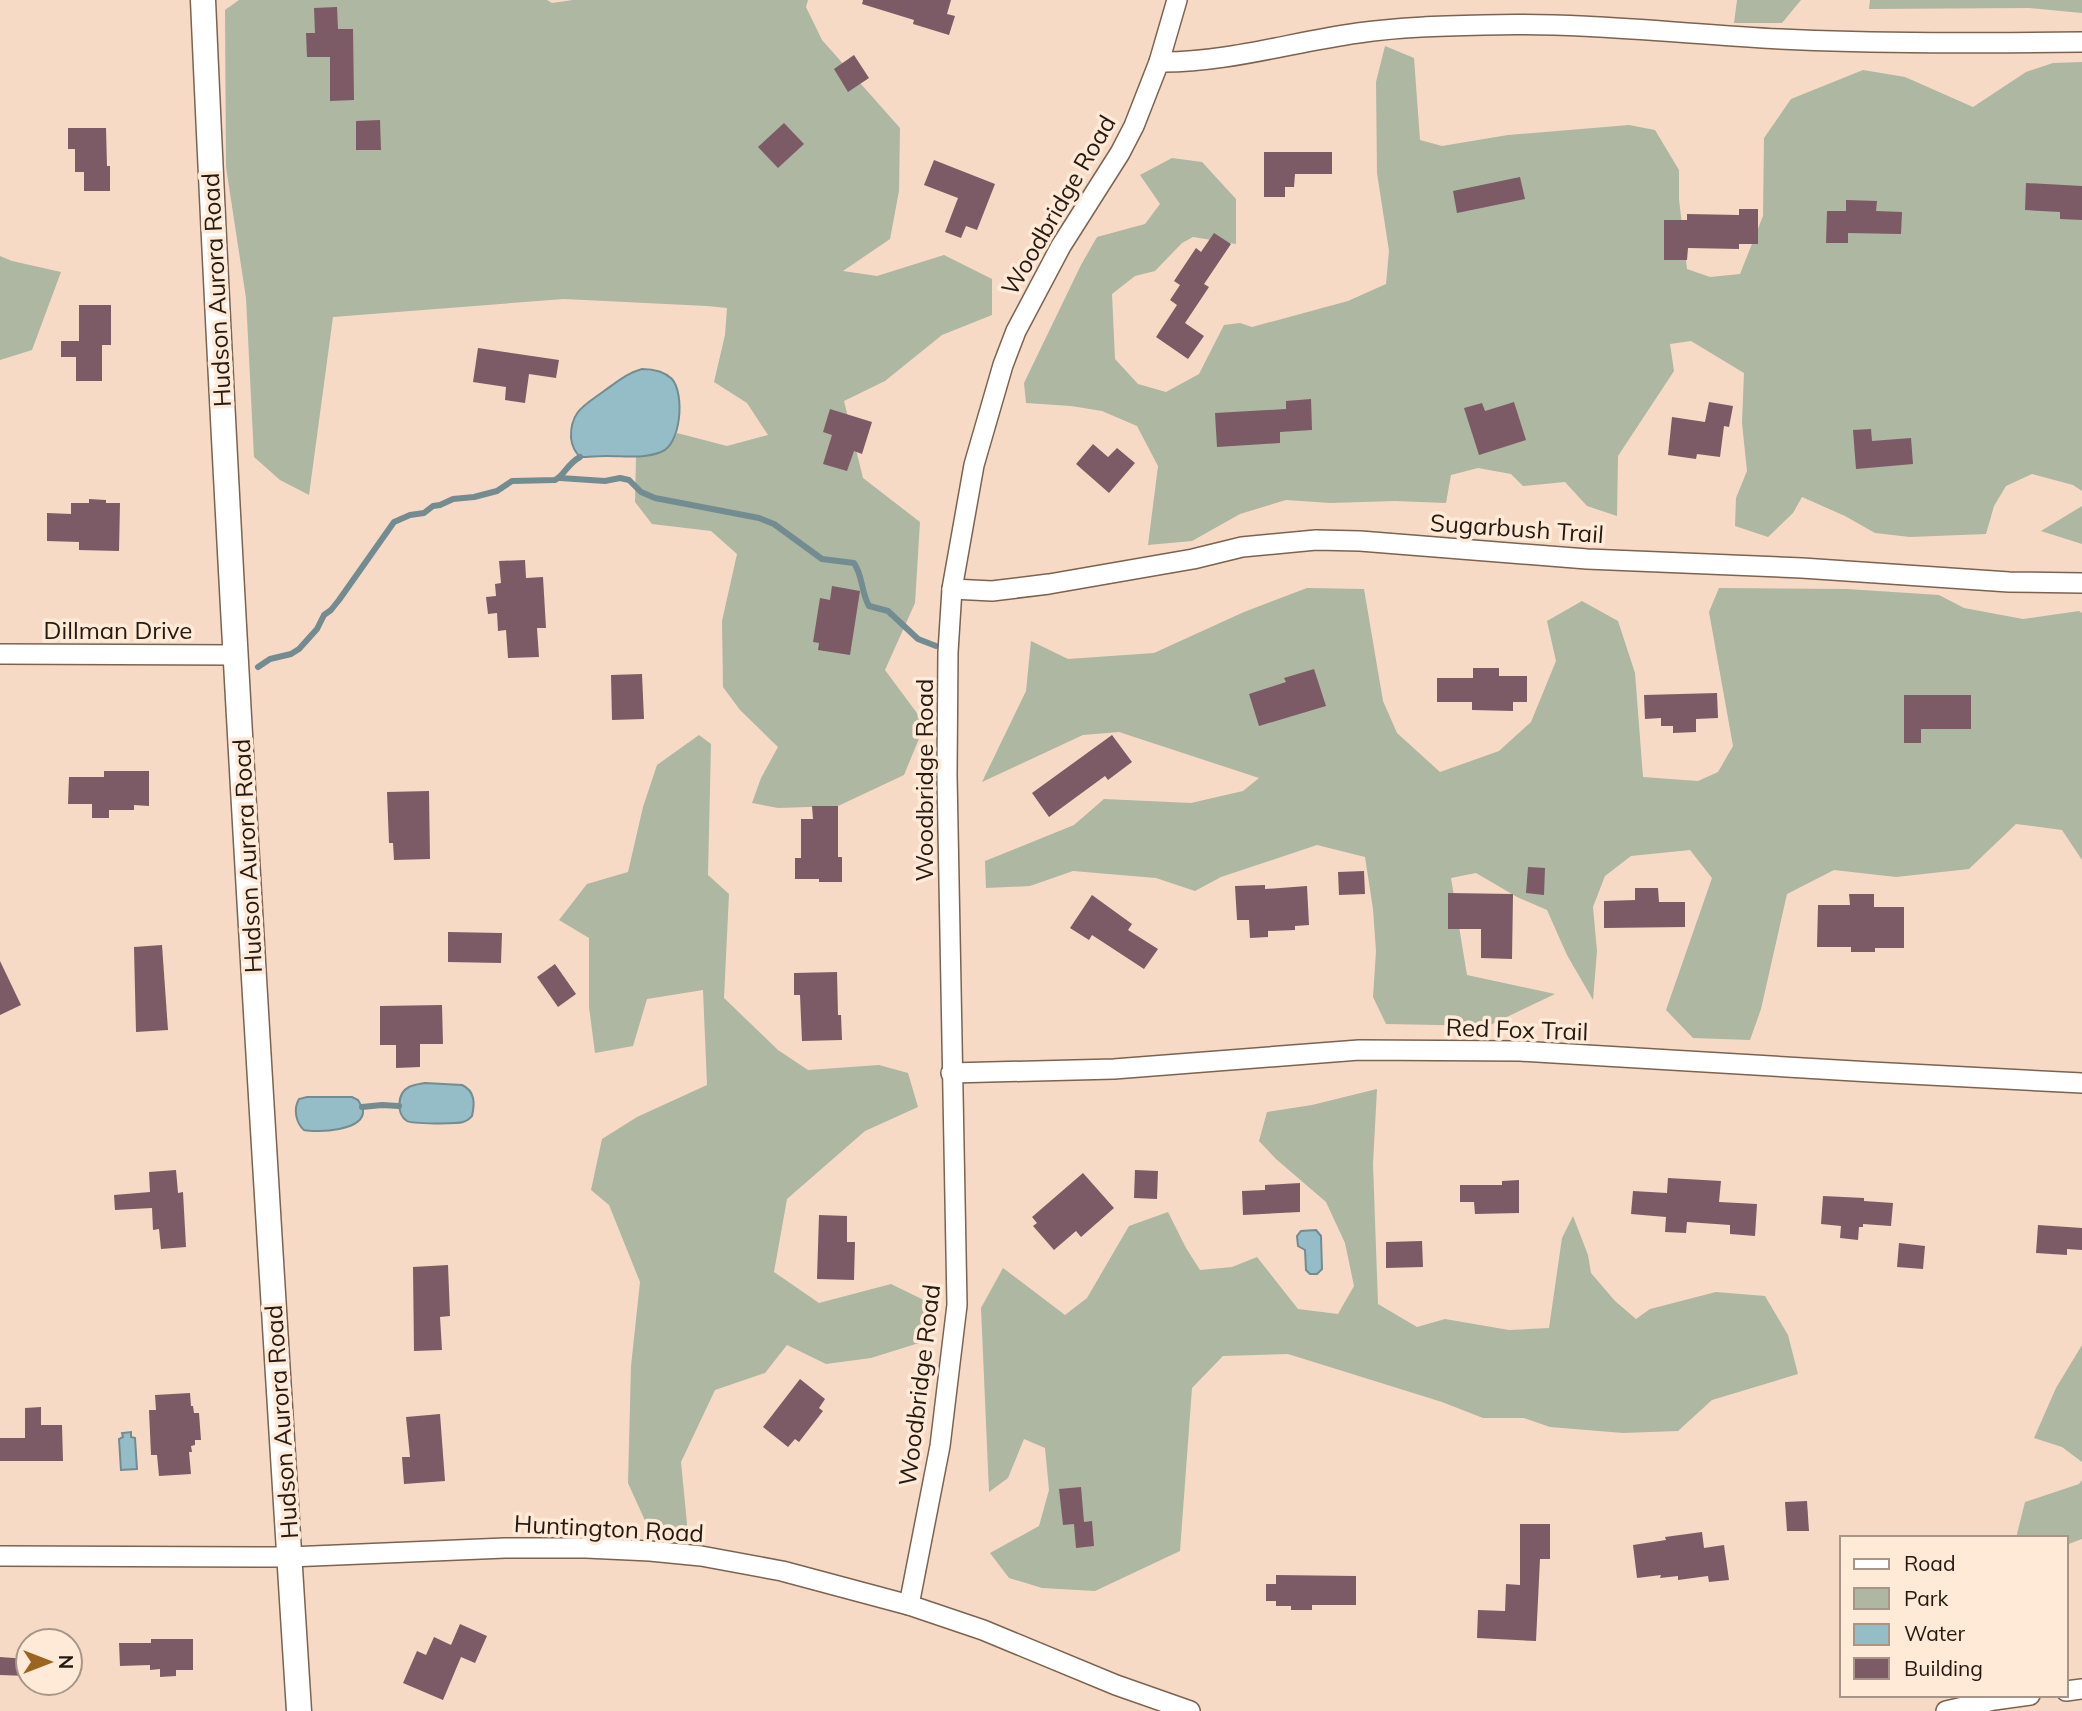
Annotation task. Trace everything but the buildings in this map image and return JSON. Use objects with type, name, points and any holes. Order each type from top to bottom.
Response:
[{"type":"street","name":"Hudson Aurora Road","points":[[203,0],[236,655],[299,1711]]},
{"type":"street","name":"Woodbridge Road","points":[[909,1605],[940,1446],[957,1305],[947,775],[948,652],[952,589],[974,465],[1003,365],[1016,331],[1060,246],[1120,153],[1134,125],[1159,62],[1177,0]]},
{"type":"street","points":[[1159,62],[1178,63],[1361,33],[1409,28],[1537,24],[1780,39],[2082,42]]},
{"type":"street","name":"Sugarbush Trail","points":[[952,589],[992,591],[1049,584],[1193,559],[1242,547],[1316,540],[1587,559],[1802,568],[2009,582],[2082,583]]},
{"type":"street","name":"Dillman Drive","points":[[0,654],[236,655]]},
{"type":"street","name":"Red Fox Trail","points":[[951,1073],[1118,1069],[1359,1050],[1507,1051],[2082,1083]]},
{"type":"street","name":"Huntington Road","points":[[0,1556],[289,1557],[505,1548],[586,1548],[711,1557],[782,1571],[909,1605],[983,1630],[1116,1685],[1190,1711]]},
{"type":"street","points":[[1946,1711],[2016,1697]]},
{"type":"green space","points":[[239,0],[547,0],[552,3],[573,0],[808,0],[806,7],[822,40],[900,128],[899,191],[890,239],[843,271],[877,276],[944,255],[992,279],[992,315],[942,335],[885,381],[844,401],[863,478],[920,522],[915,603],[885,670],[925,724],[904,775],[838,806],[778,808],[752,803],[761,778],[778,747],[740,710],[723,687],[722,621],[737,554],[711,531],[652,524],[635,502],[636,457],[661,451],[677,433],[727,446],[768,435],[747,403],[714,382],[725,335],[727,308],[564,299],[333,317],[309,495],[280,480],[254,457],[246,298],[226,167],[225,10]]},
{"type":"green space","points":[[1737,0],[1801,0],[1782,23],[1734,23]]},
{"type":"green space","points":[[1870,0],[2082,0],[2082,13],[2029,8],[1869,9]]},
{"type":"green space","points":[[1385,46],[1414,58],[1420,140],[1442,146],[1508,135],[1629,125],[1655,130],[1679,170],[1679,199],[1687,269],[1710,277],[1740,274],[1763,216],[1764,138],[1791,99],[1863,70],[1905,77],[1973,107],[2026,72],[2053,63],[2082,62],[2082,491],[2073,485],[2032,474],[2006,486],[1994,506],[1986,534],[1910,537],[1875,533],[1802,497],[1793,513],[1768,537],[1735,526],[1736,498],[1747,471],[1742,423],[1744,373],[1691,341],[1670,344],[1674,371],[1618,456],[1617,516],[1587,506],[1565,482],[1523,486],[1511,474],[1478,468],[1451,475],[1446,503],[1330,503],[1286,500],[1240,514],[1192,541],[1148,545],[1158,466],[1137,426],[1102,411],[1026,403],[1024,383],[1097,237],[1145,224],[1160,204],[1140,175],[1172,158],[1202,162],[1236,199],[1236,244],[1193,237],[1182,243],[1155,271],[1135,276],[1112,294],[1115,359],[1138,384],[1166,392],[1199,374],[1224,325],[1240,323],[1252,327],[1348,301],[1386,284],[1389,251],[1377,173],[1376,82]]},
{"type":"green space","points":[[0,256],[61,272],[32,350],[0,360]]},
{"type":"green space","points":[[2082,506],[2082,544],[2041,531]]},
{"type":"green space","points":[[1307,588],[1364,589],[1383,701],[1397,733],[1440,772],[1499,751],[1531,722],[1556,661],[1547,621],[1582,601],[1618,621],[1635,673],[1643,777],[1698,781],[1718,772],[1733,746],[1709,612],[1719,588],[1847,589],[1939,595],[1964,608],[2023,619],[2079,611],[2082,613],[2082,860],[2062,830],[2016,824],[1969,869],[1896,877],[1834,870],[1787,894],[1761,1009],[1750,1040],[1693,1038],[1666,1010],[1712,878],[1690,850],[1631,856],[1605,876],[1593,907],[1597,951],[1593,1000],[1567,955],[1547,910],[1517,897],[1476,873],[1451,878],[1467,975],[1555,994],[1488,1026],[1386,1024],[1373,997],[1376,951],[1365,857],[1317,845],[1221,877],[1195,891],[1156,878],[1073,871],[1030,886],[986,888],[985,861],[1074,825],[1104,799],[1191,803],[1243,791],[1259,778],[1119,732],[1083,735],[982,782],[1026,691],[1031,641],[1068,659],[1154,653],[1244,612]]},
{"type":"green space","points":[[699,735],[711,744],[708,875],[729,894],[724,998],[778,1050],[808,1070],[879,1065],[908,1073],[918,1107],[865,1131],[787,1199],[774,1272],[819,1303],[891,1284],[934,1305],[919,1343],[871,1358],[826,1364],[787,1345],[765,1373],[715,1390],[681,1462],[688,1534],[652,1536],[628,1483],[631,1366],[640,1282],[609,1205],[591,1190],[602,1139],[637,1117],[707,1085],[703,990],[647,999],[633,1046],[595,1053],[589,1007],[589,938],[559,920],[587,884],[628,872],[643,807],[657,765]]},
{"type":"green space","points":[[1377,1089],[1373,1164],[1378,1304],[1417,1327],[1445,1319],[1509,1330],[1549,1328],[1562,1238],[1573,1216],[1588,1255],[1591,1273],[1615,1301],[1636,1319],[1650,1309],[1716,1292],[1765,1296],[1788,1335],[1798,1374],[1712,1400],[1678,1431],[1623,1433],[1550,1427],[1524,1418],[1483,1418],[1442,1402],[1288,1354],[1223,1356],[1192,1388],[1180,1551],[1095,1591],[1042,1588],[1009,1578],[990,1553],[1039,1526],[1049,1490],[1045,1448],[1024,1439],[1008,1478],[989,1492],[981,1308],[1003,1268],[1065,1315],[1087,1298],[1129,1226],[1168,1212],[1200,1270],[1232,1267],[1257,1257],[1298,1309],[1338,1314],[1354,1286],[1345,1243],[1326,1202],[1259,1141],[1267,1112],[1312,1105]]},
{"type":"green space","points":[[2082,1345],[2082,1462],[2062,1447],[2034,1438],[2056,1388]]},
{"type":"green space","points":[[2082,1480],[2082,1539],[2068,1544],[2068,1536],[2016,1536],[2025,1502],[2079,1484]]},
{"type":"water","points":[[642,369],[665,374],[676,386],[680,407],[673,440],[668,447],[654,454],[580,457],[571,438],[576,415],[585,405],[618,381]]},
{"type":"water","points":[[425,1083],[462,1085],[473,1098],[472,1116],[459,1123],[407,1121],[401,1114],[399,1104],[402,1094],[409,1087]]},
{"type":"water","points":[[352,1097],[358,1100],[363,1110],[362,1117],[339,1129],[304,1130],[297,1120],[296,1107],[299,1099]]},
{"type":"water","points":[[1316,1230],[1321,1236],[1322,1269],[1317,1274],[1310,1274],[1306,1270],[1305,1250],[1298,1246],[1297,1236],[1301,1231]]},
{"type":"water","points":[[131,1432],[131,1437],[135,1438],[137,1469],[121,1470],[119,1439],[123,1437],[122,1433]]},
{"type":"waterway","points":[[258,667],[270,659],[291,654],[299,649],[317,629],[324,615],[339,600],[394,522],[410,515],[424,513],[433,506],[453,499],[497,491],[512,481],[555,480],[580,457]]},
{"type":"waterway","points":[[560,478],[605,481],[620,478],[629,480],[641,492],[655,498],[759,518],[774,524],[822,559],[854,563],[869,606],[888,611],[918,639],[936,646]]},
{"type":"waterway","points":[[362,1107],[399,1106]]}]
